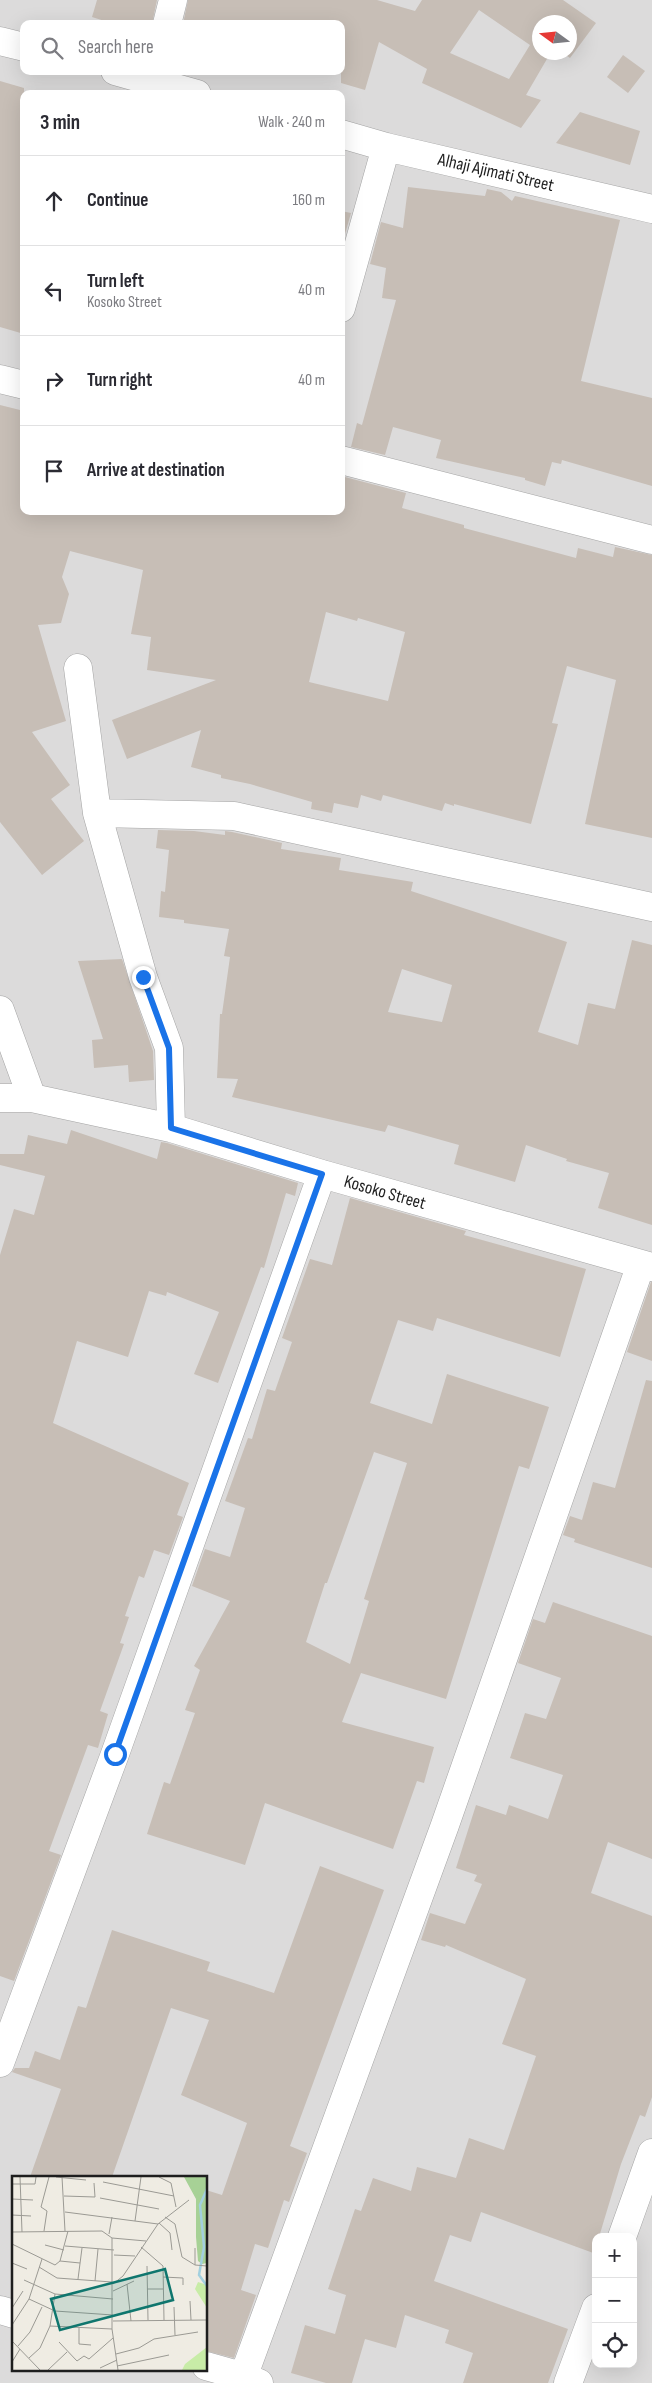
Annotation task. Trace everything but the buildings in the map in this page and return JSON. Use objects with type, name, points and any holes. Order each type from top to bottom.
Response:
[{"type":"street","points":[[168,20],[173,0]]},
{"type":"street","points":[[0,41],[20,46]]},
{"type":"street","points":[[155,76],[188,90]]},
{"type":"street","name":"Alhaji Ajimati Street","points":[[345,135],[386,147],[652,208]]},
{"type":"street","points":[[345,294],[386,147]]},
{"type":"street","points":[[0,379],[20,384]]},
{"type":"street","points":[[345,461],[652,540]]},
{"type":"street","points":[[78,668],[97,813],[143,977],[169,1048],[171,1128]]},
{"type":"street","points":[[97,813],[234,816],[652,907]]},
{"type":"street","points":[[0,1010],[32,1098]]},
{"type":"street","name":"Kosoko Street","points":[[0,1098],[32,1098],[171,1128],[322,1174],[646,1266]]},
{"type":"street","points":[[0,2063],[118,1745],[322,1174]]},
{"type":"street","points":[[208,2367],[248,2381],[646,1266]]},
{"type":"street","points":[[623,2233],[652,2154]]},
{"type":"street","points":[[568,2383],[592,2319]]},
{"type":"shaded area","points":[[0,0],[652,0],[652,2383],[0,2383]]},
{"type":"route","points":[[115,1754],[322,1174],[171,1128],[169,1048],[143,977]]}]
